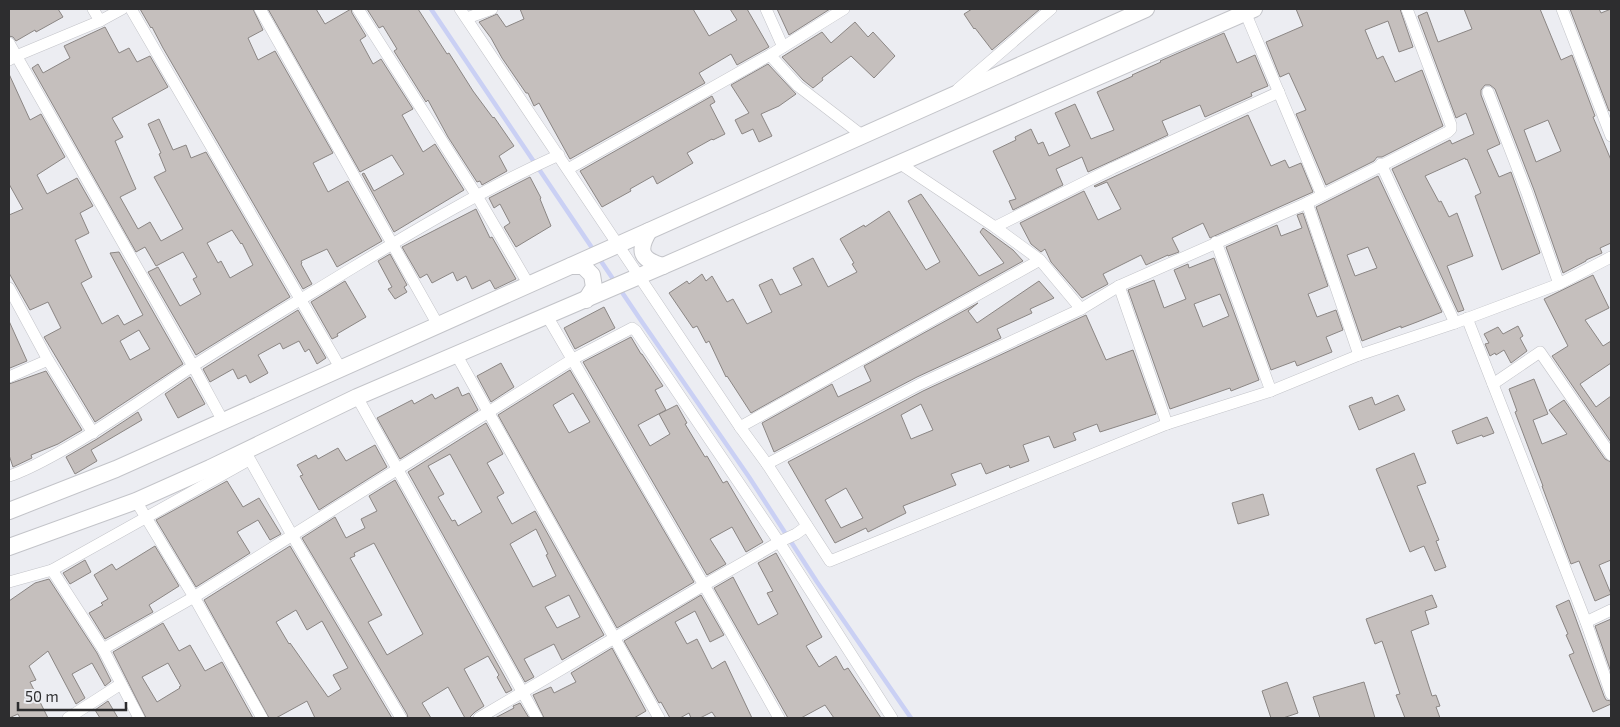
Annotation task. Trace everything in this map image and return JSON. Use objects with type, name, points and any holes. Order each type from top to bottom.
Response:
[{"type":"street","points":[[93,9],[100,20]]},
{"type":"street","points":[[12,58],[122,9]]},
{"type":"street","points":[[131,9],[341,368]]},
{"type":"street","points":[[260,9],[438,325]]},
{"type":"street","points":[[358,9],[476,196],[529,285]]},
{"type":"street","points":[[492,9],[463,14],[740,427],[767,464],[830,561],[1167,424],[1271,391],[1359,355],[1455,323],[1558,284],[1610,260]]},
{"type":"street","points":[[766,9],[783,47]]},
{"type":"street","points":[[568,169],[770,55],[844,9]]},
{"type":"street","points":[[948,98],[1051,9]]},
{"type":"street","points":[[9,511],[116,469],[1146,9]]},
{"type":"street","points":[[767,464],[920,384],[1080,309],[1119,286],[1307,203],[1451,129],[1407,9]]},
{"type":"street","points":[[1562,9],[1611,136]]},
{"type":"street","points":[[9,582],[52,570],[147,518],[247,456],[357,397],[640,277],[1249,11],[1279,92],[1322,195]]},
{"type":"street","points":[[9,43],[12,58],[194,366],[223,421]]},
{"type":"street","points":[[770,55],[798,86],[863,136]]},
{"type":"street","points":[[995,227],[1113,168],[1279,92]]},
{"type":"street","points":[[1488,92],[1527,194],[1558,284]]},
{"type":"street","points":[[9,476],[39,464],[93,434],[194,366],[392,244],[476,196],[559,155]]},
{"type":"street","points":[[898,164],[995,227],[1040,260],[1080,309]]},
{"type":"street","points":[[1381,164],[1455,323]]},
{"type":"street","points":[[1307,203],[1359,355]]},
{"type":"street","points":[[649,231],[642,242],[643,255],[650,263],[664,266]]},
{"type":"street","points":[[1216,242],[1271,391]]},
{"type":"street","points":[[740,427],[1040,260]]},
{"type":"street","points":[[571,266],[583,266],[592,275],[594,288],[586,300]]},
{"type":"street","points":[[1119,286],[1167,424]]},
{"type":"street","points":[[9,288],[48,360],[93,434]]},
{"type":"street","points":[[547,316],[704,585],[779,718]]},
{"type":"street","points":[[1467,318],[1609,681],[1611,694]]},
{"type":"street","points":[[103,649],[194,597],[573,359],[632,328],[636,331],[781,541],[892,718]]},
{"type":"street","points":[[1493,384],[1540,352],[1611,455]]},
{"type":"street","points":[[456,354],[659,718]]},
{"type":"street","points":[[9,377],[48,360]]},
{"type":"street","points":[[357,397],[538,718]]},
{"type":"street","points":[[9,547],[136,501],[247,456]]},
{"type":"street","points":[[247,456],[292,536],[401,718]]},
{"type":"street","points":[[136,501],[194,597],[262,718]]},
{"type":"street","points":[[479,718],[807,526]]},
{"type":"street","points":[[52,570],[103,649],[140,718]]},
{"type":"street","points":[[1586,622],[1611,610]]},
{"type":"street","points":[[68,718],[121,684]]},
{"type":"building","points":[[9,9],[58,9],[63,17],[16,41],[13,37],[9,36]]},
{"type":"building","points":[[140,9],[253,9],[263,30],[248,38],[258,60],[275,51],[333,153],[313,163],[328,192],[348,181],[382,241],[337,267],[327,249],[301,261],[312,284],[303,289]]},
{"type":"building","points":[[268,9],[316,9],[325,24],[351,9],[366,36],[360,40],[373,64],[381,59],[413,109],[402,115],[423,152],[435,144],[464,190],[394,232],[362,174],[364,173],[374,191],[404,174],[392,155],[360,172]]},
{"type":"building","points":[[367,9],[418,9],[447,54],[449,53],[473,91],[514,146],[499,156],[507,171],[482,185],[480,181],[477,182],[448,137],[428,100],[426,102],[394,51],[397,49],[383,26],[379,28]]},
{"type":"building","points":[[520,9],[693,9],[709,36],[737,20],[730,9],[747,9],[769,47],[737,65],[731,54],[699,73],[705,83],[570,159],[539,103],[534,106],[528,93],[526,93],[479,22],[497,14],[506,27],[524,19]]},
{"type":"building","points":[[777,9],[830,9],[789,35]]},
{"type":"building","points":[[972,9],[1040,9],[992,50],[964,14]]},
{"type":"building","points":[[1296,9],[1400,9],[1413,47],[1399,52],[1388,21],[1365,30],[1377,59],[1383,56],[1395,82],[1422,70],[1443,126],[1382,157],[1377,157],[1374,161],[1326,185],[1296,114],[1306,110],[1289,73],[1280,77],[1266,42],[1303,26]]},
{"type":"building","points":[[1464,9],[1540,9],[1561,60],[1572,55],[1595,116],[1593,117],[1611,160],[1611,243],[1600,248],[1602,253],[1563,273],[1534,190],[1495,89],[1490,85],[1485,85],[1481,90],[1481,95],[1500,144],[1487,150],[1499,177],[1511,172],[1540,253],[1502,270],[1475,196],[1481,193],[1467,159],[1465,158],[1425,176],[1449,217],[1457,213],[1473,256],[1447,266],[1464,310],[1458,312],[1392,169],[1450,140],[1452,144],[1474,134],[1466,113],[1456,118],[1418,16],[1427,12],[1438,42],[1472,29]],"holes":[[[1548,120],[1561,151],[1536,162],[1524,130]]]},
{"type":"building","points":[[1570,9],[1599,9],[1601,13],[1611,9],[1611,110],[1609,111]]},
{"type":"building","points":[[855,22],[868,37],[873,32],[895,56],[874,78],[851,56],[822,78],[823,80],[813,88],[782,57],[822,32],[831,43]]},
{"type":"building","points":[[105,27],[119,53],[129,48],[137,62],[150,56],[168,87],[112,118],[123,137],[115,141],[136,189],[120,197],[138,229],[150,222],[161,241],[183,229],[154,177],[166,171],[159,154],[161,153],[148,124],[159,119],[173,150],[186,145],[191,158],[206,152],[290,297],[196,355],[148,272],[158,267],[180,306],[201,294],[193,279],[197,277],[183,252],[156,266],[145,247],[136,252],[32,68],[38,64],[43,73],[70,58],[64,46]],"holes":[[[232,230],[253,265],[230,278],[221,261],[218,263],[207,243]]]},
{"type":"building","points":[[1224,33],[1237,63],[1255,55],[1268,86],[1251,93],[1252,96],[1205,117],[1200,105],[1162,121],[1168,135],[1088,172],[1082,157],[1056,169],[1063,185],[1013,210],[1009,201],[1016,199],[993,151],[1016,140],[1015,137],[1031,129],[1038,144],[1043,142],[1049,156],[1070,146],[1055,113],[1075,104],[1091,139],[1114,130],[1097,92],[1133,76],[1160,61]]},
{"type":"building","points":[[768,64],[796,94],[779,106],[761,114],[772,136],[759,142],[753,129],[742,134],[735,120],[749,113],[731,85]]},
{"type":"building","points":[[9,74],[30,120],[41,114],[65,157],[37,175],[47,194],[77,178],[93,206],[80,213],[89,233],[75,240],[92,277],[81,283],[102,324],[118,315],[124,325],[143,315],[110,253],[119,252],[183,364],[95,422],[44,337],[61,328],[48,302],[30,310],[9,273],[9,215],[23,209],[9,184]],"holes":[[[139,330],[150,349],[130,360],[120,341]]]},
{"type":"building","points":[[712,96],[715,102],[710,105],[725,134],[687,153],[693,163],[657,184],[653,176],[602,207],[580,171]]},
{"type":"building","points":[[1248,115],[1271,166],[1285,160],[1289,168],[1301,163],[1313,192],[1210,238],[1203,223],[1172,238],[1179,252],[1146,265],[1141,255],[1103,274],[1108,284],[1082,298],[1051,262],[1045,249],[1041,252],[1031,244],[1020,223],[1084,191],[1098,220],[1121,209],[1107,182],[1094,186]]},
{"type":"building","points":[[1378,176],[1442,312],[1362,341],[1316,207]],"holes":[[[1368,247],[1377,268],[1355,276],[1347,255]]]},
{"type":"building","points":[[530,177],[541,198],[551,226],[516,247],[504,227],[510,223],[500,204],[494,208],[489,198]]},
{"type":"building","points":[[921,194],[979,276],[1004,263],[980,232],[983,228],[1013,250],[1023,261],[751,413],[726,377],[709,341],[706,343],[697,326],[693,328],[669,293],[687,281],[689,284],[702,274],[706,281],[712,276],[727,302],[733,299],[747,324],[772,312],[759,285],[772,279],[780,295],[802,285],[793,268],[813,258],[828,287],[857,272],[840,239],[864,225],[865,227],[889,211],[926,270],[940,262],[908,201]]},
{"type":"building","points":[[476,209],[490,238],[492,237],[516,279],[495,289],[490,280],[472,289],[466,276],[457,281],[453,272],[432,283],[427,274],[420,278],[402,247]]},
{"type":"building","points":[[1303,213],[1328,286],[1308,294],[1317,317],[1336,310],[1343,330],[1326,337],[1332,352],[1297,366],[1295,361],[1271,370],[1226,247],[1277,225],[1281,236],[1302,228],[1297,215]]},
{"type":"building","points":[[390,254],[407,285],[404,287],[407,292],[395,299],[388,289],[392,287],[378,261]]},
{"type":"building","points":[[1214,258],[1259,380],[1231,391],[1230,388],[1170,409],[1128,290],[1154,280],[1164,308],[1186,299],[1174,270],[1188,264],[1189,268]],"holes":[[[1220,294],[1229,316],[1203,327],[1194,304]]]},
{"type":"building","points":[[1593,275],[1609,308],[1585,320],[1603,346],[1611,341],[1611,363],[1580,384],[1596,407],[1611,396],[1611,442],[1552,356],[1568,346],[1544,299]]},
{"type":"building","points":[[345,281],[366,317],[332,339],[311,302]]},
{"type":"building","points":[[1039,281],[1054,298],[1030,309],[1032,313],[997,329],[1001,338],[917,377],[774,452],[762,423],[832,384],[838,397],[871,381],[864,366],[978,303],[968,311],[977,323]]},
{"type":"building","points":[[604,307],[615,328],[575,349],[564,328]]},
{"type":"building","points":[[298,310],[326,358],[317,364],[309,349],[305,352],[299,341],[283,349],[280,343],[258,355],[268,373],[250,383],[246,375],[238,379],[233,369],[210,382],[203,369]]},
{"type":"building","points":[[1086,315],[1106,360],[1133,350],[1156,414],[1100,432],[1097,424],[1073,433],[1076,440],[1054,448],[1049,436],[1023,445],[1029,461],[1010,468],[1009,465],[986,474],[981,463],[951,474],[956,485],[903,506],[906,513],[868,532],[866,528],[835,543],[788,462],[923,391]],"holes":[[[921,404],[933,430],[911,439],[901,415]],[[846,488],[863,518],[841,528],[825,500]]]},
{"type":"building","points":[[9,321],[27,361],[10,368],[9,366]]},
{"type":"building","points":[[1518,326],[1523,336],[1520,338],[1527,351],[1511,363],[1504,350],[1490,356],[1485,344],[1489,343],[1484,334],[1498,327],[1503,334]]},
{"type":"building","points":[[631,337],[663,386],[655,390],[666,410],[638,425],[650,446],[670,434],[659,414],[677,405],[687,423],[685,424],[705,457],[707,456],[723,483],[727,481],[763,542],[746,552],[732,527],[710,539],[726,564],[707,575],[583,362]]},
{"type":"building","points":[[501,363],[514,387],[491,402],[477,376]]},
{"type":"building","points":[[570,370],[694,582],[617,628],[498,415]],"holes":[[[573,393],[590,422],[569,433],[553,405]]]},
{"type":"building","points":[[46,371],[82,430],[58,444],[31,455],[32,458],[13,467],[9,455],[9,384]]},
{"type":"building","points":[[190,377],[205,404],[178,418],[165,394]]},
{"type":"building","points":[[1534,379],[1548,414],[1533,420],[1542,444],[1567,434],[1549,410],[1564,400],[1605,459],[1611,462],[1611,560],[1599,565],[1611,594],[1595,601],[1579,561],[1571,564],[1515,412],[1517,411],[1509,389]]},
{"type":"building","points":[[458,387],[462,396],[469,393],[478,410],[400,459],[377,418],[412,400],[414,404],[432,394],[435,399]]},
{"type":"building","points":[[1398,395],[1405,410],[1359,430],[1349,406],[1372,397],[1375,405]]},
{"type":"building","points":[[138,412],[142,420],[91,450],[97,461],[75,474],[66,457]]},
{"type":"building","points":[[1487,417],[1494,433],[1483,437],[1482,435],[1457,444],[1452,431]]},
{"type":"building","points":[[486,423],[503,454],[487,463],[504,493],[497,497],[512,524],[535,511],[604,635],[562,660],[554,644],[524,659],[534,677],[525,682],[408,472]],"holes":[[[450,454],[482,512],[458,526],[455,520],[452,521],[438,497],[444,494],[428,466]],[[536,529],[556,576],[533,587],[510,544]],[[569,595],[580,617],[557,628],[545,607]]]},
{"type":"building","points":[[375,445],[387,467],[319,510],[300,476],[303,475],[297,465],[316,455],[318,459],[338,448],[346,461]]},
{"type":"building","points":[[1414,453],[1426,483],[1417,486],[1439,540],[1436,541],[1446,567],[1435,571],[1424,546],[1410,552],[1376,469]]},
{"type":"building","points":[[395,480],[512,690],[506,693],[497,677],[499,675],[488,656],[464,669],[484,706],[469,718],[465,718],[448,687],[422,703],[431,718],[408,718],[302,538],[335,517],[346,538],[365,528],[361,519],[377,511],[369,496]],"holes":[[[374,543],[423,634],[387,655],[368,622],[382,615],[350,558],[355,556],[354,553]]]},
{"type":"building","points":[[227,481],[243,507],[259,498],[281,534],[270,540],[258,520],[237,532],[250,553],[196,587],[156,520]]},
{"type":"building","points":[[1263,494],[1269,515],[1238,524],[1232,503]]},
{"type":"building","points":[[155,546],[179,586],[149,605],[153,612],[105,639],[89,613],[103,605],[101,603],[108,599],[94,575],[112,564],[116,570]]},
{"type":"building","points":[[290,546],[392,718],[315,718],[307,701],[276,718],[269,718],[204,600]],"holes":[[[296,610],[307,630],[322,621],[348,668],[333,675],[341,689],[328,697],[289,644],[276,622]]]},
{"type":"building","points":[[776,553],[822,637],[806,646],[819,667],[836,656],[844,670],[848,668],[881,718],[834,718],[825,705],[801,718],[788,718],[714,588],[733,577],[758,625],[778,614],[767,593],[773,591],[758,563]]},
{"type":"building","points":[[85,560],[91,572],[70,584],[63,573]]},
{"type":"building","points":[[49,579],[97,653],[111,681],[105,686],[92,663],[72,674],[85,698],[76,704],[48,651],[29,666],[36,680],[30,682],[48,718],[20,718],[18,714],[9,718],[9,601],[35,583]]},
{"type":"building","points":[[701,595],[724,635],[710,642],[695,611],[675,622],[687,644],[697,639],[712,669],[725,661],[752,718],[716,718],[712,712],[700,718],[691,718],[689,713],[680,718],[670,718],[661,702],[659,703],[624,641]]},
{"type":"building","points":[[1432,595],[1437,607],[1425,611],[1429,624],[1411,631],[1432,696],[1436,695],[1440,706],[1436,707],[1440,718],[1405,718],[1396,695],[1400,694],[1382,641],[1375,644],[1366,619]]},
{"type":"building","points":[[1569,600],[1604,696],[1606,700],[1611,701],[1611,704],[1593,712],[1569,655],[1574,653],[1556,606]]},
{"type":"building","points":[[1611,619],[1611,672],[1595,626]]},
{"type":"building","points":[[163,623],[179,651],[190,645],[205,671],[222,662],[253,718],[146,718],[113,652]],"holes":[[[168,663],[181,686],[157,702],[142,677]]]},
{"type":"building","points":[[612,648],[646,711],[634,718],[544,718],[533,695],[551,687],[554,693],[576,682],[571,673]]},
{"type":"building","points":[[1287,682],[1298,713],[1283,718],[1271,718],[1262,691]]},
{"type":"building","points":[[1364,682],[1375,718],[1320,718],[1313,697]]},
{"type":"building","points":[[108,701],[118,718],[100,718],[95,710]]},
{"type":"building","points":[[520,703],[529,718],[495,718],[514,708],[513,706]]},
{"type":"waterway","points":[[431,9],[749,477],[817,582],[911,718]]}]
